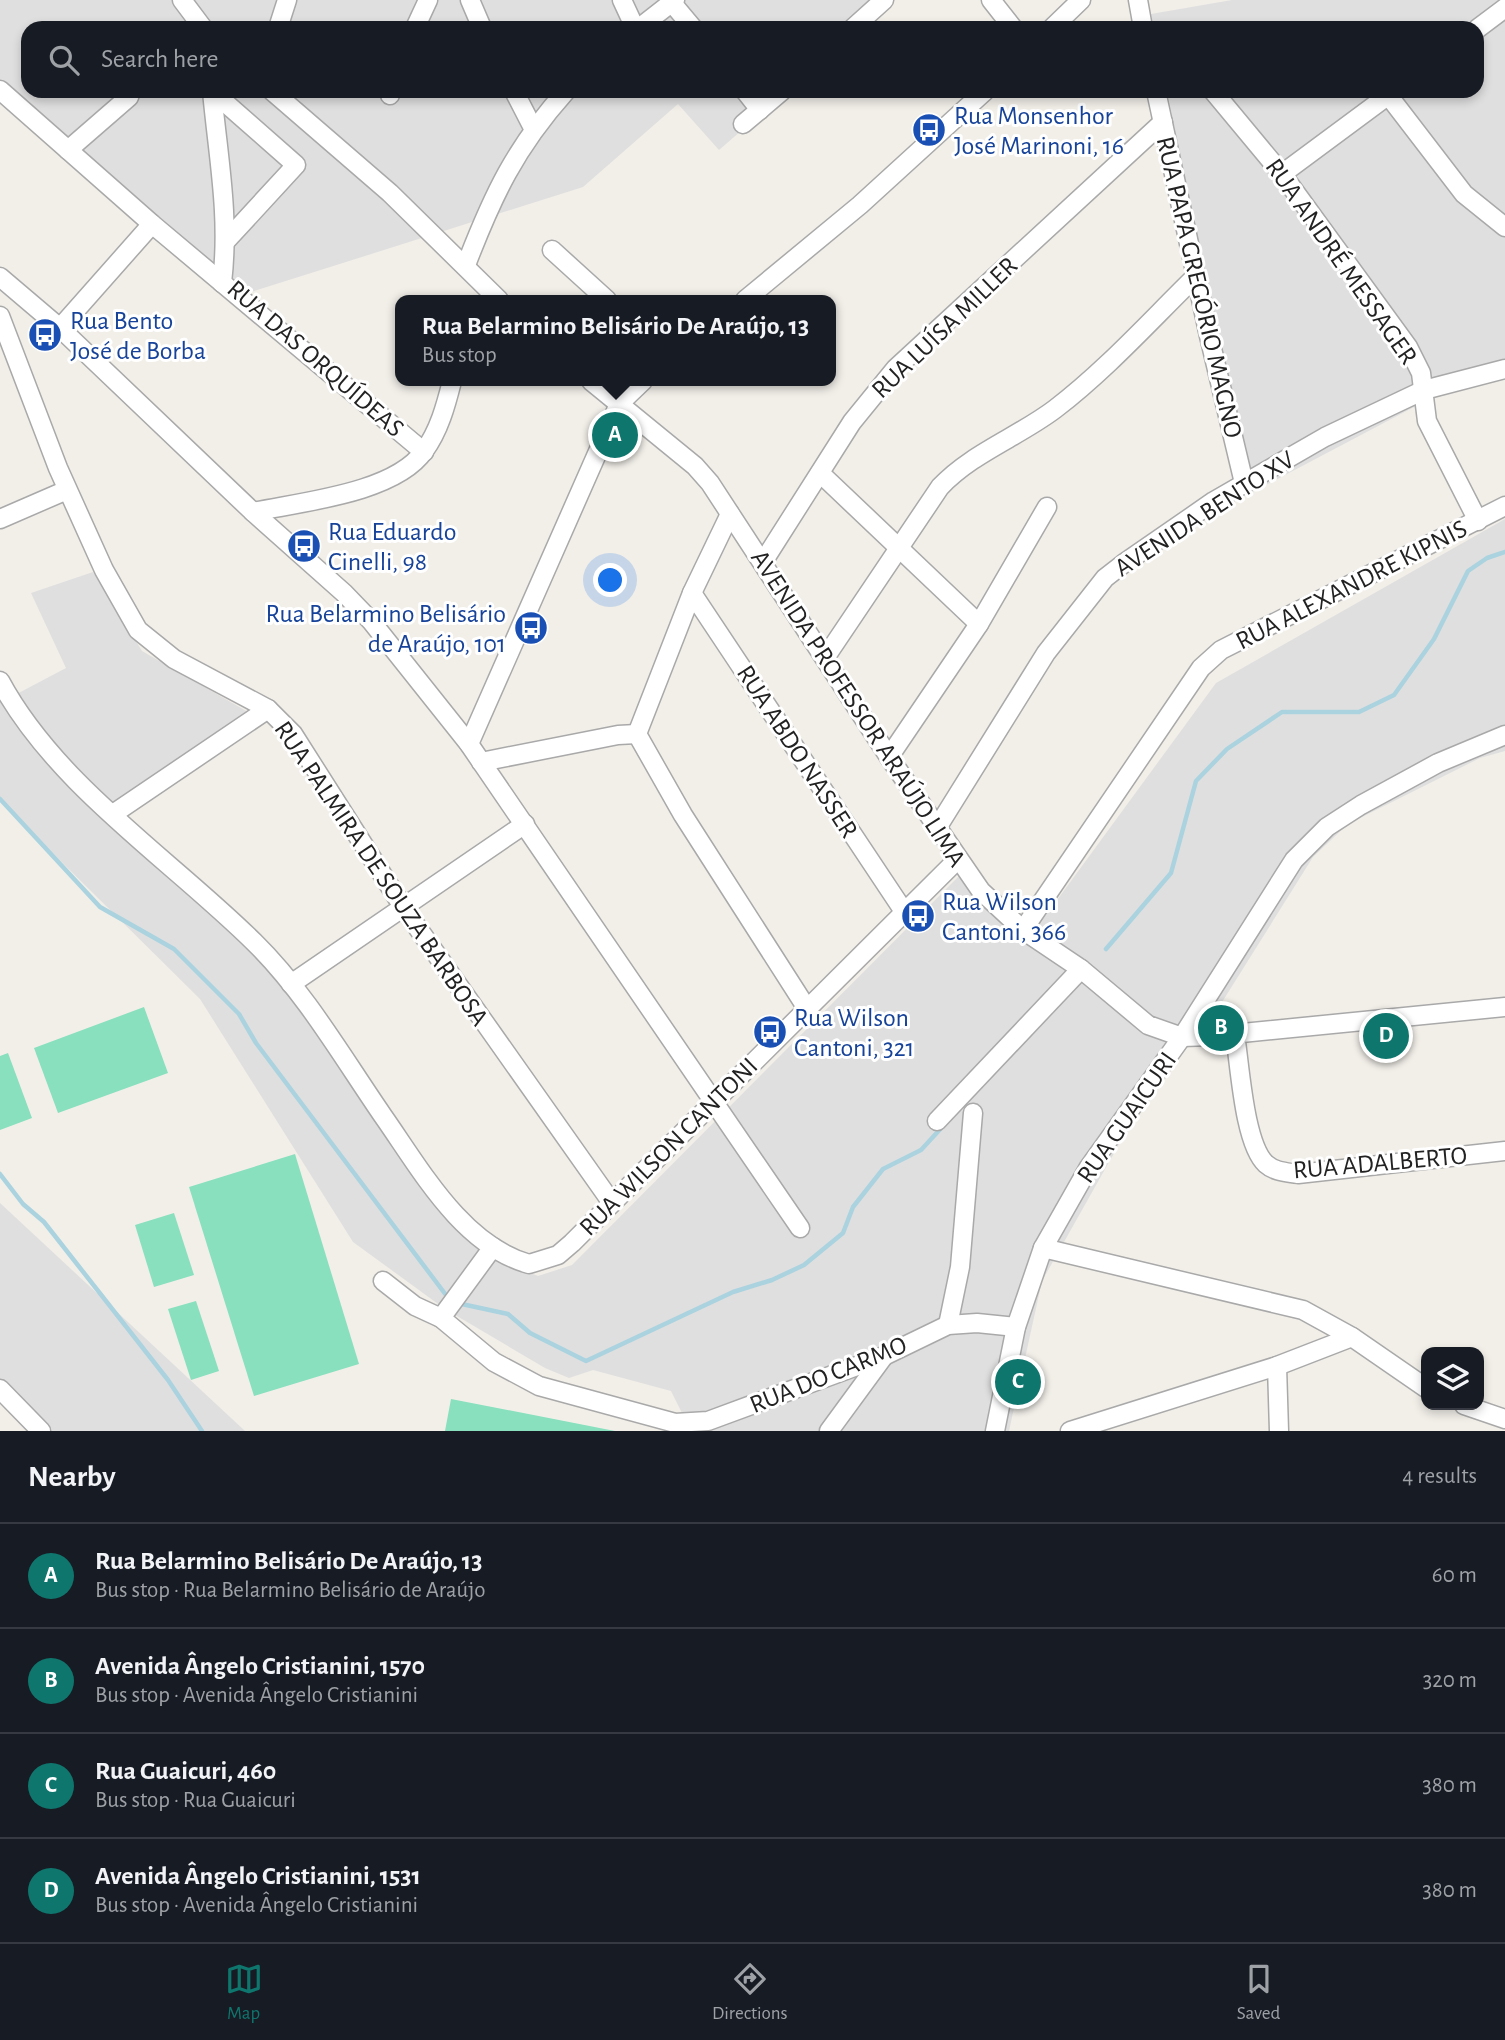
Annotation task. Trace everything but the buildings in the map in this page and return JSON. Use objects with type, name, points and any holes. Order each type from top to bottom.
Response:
[{"type":"street","points":[[182,0],[198,21]]},
{"type":"street","points":[[280,21],[286,0]]},
{"type":"street","points":[[418,21],[428,0]]},
{"type":"street","points":[[470,0],[479,21]]},
{"type":"street","points":[[622,0],[633,21]]},
{"type":"street","points":[[861,21],[884,0]]},
{"type":"street","points":[[991,0],[1008,21]]},
{"type":"street","points":[[1059,21],[1081,0]]},
{"type":"street","points":[[646,21],[673,1],[688,21]]},
{"type":"street","points":[[1484,24],[1504,11]]},
{"type":"street","points":[[0,90],[222,283]]},
{"type":"street","points":[[68,150],[128,98]]},
{"type":"street","name":"RUA DAS ORQUÍDEAS","points":[[213,98],[226,201],[222,283],[424,452]]},
{"type":"street","points":[[219,98],[296,165],[226,241]]},
{"type":"street","points":[[280,98],[390,193],[466,265],[479,292]]},
{"type":"street","points":[[518,98],[533,128]]},
{"type":"street","points":[[466,265],[498,184],[533,128],[560,98]]},
{"type":"street","points":[[751,98],[760,110]]},
{"type":"street","points":[[743,124],[774,98]]},
{"type":"street","points":[[751,295],[860,205],[977,98]]},
{"type":"street","name":"RUA PAPA GREGÓRIO MAGNO","points":[[1158,98],[1244,483]]},
{"type":"street","name":"RUA ANDRÉ MESSAGER","points":[[1219,98],[1282,174],[1408,347],[1420,373],[1430,428],[1479,521]]},
{"type":"street","points":[[1282,174],[1384,98]]},
{"type":"street","points":[[1395,98],[1464,194],[1505,227]]},
{"type":"street","name":"RUA LUÍSA MILLER","points":[[762,562],[852,422],[896,368],[1163,122]]},
{"type":"street","points":[[60,328],[152,224]]},
{"type":"street","points":[[552,250],[602,295]]},
{"type":"street","points":[[0,276],[60,328],[371,621],[469,744],[800,1228]]},
{"type":"street","points":[[825,659],[902,548],[940,487],[953,473],[1033,424],[1081,388],[1196,276]]},
{"type":"street","name":"RUA PALMIRA DE SOUZA BARBOSA","points":[[0,316],[67,490],[104,570],[138,630],[174,659],[268,709],[293,734],[403,907],[612,1203]]},
{"type":"street","name":"AVENIDA BENTO XV","points":[[937,828],[1046,653],[1105,578],[1244,483],[1325,437],[1424,390],[1505,369]]},
{"type":"street","points":[[253,512],[380,482],[398,474],[424,452],[444,410],[451,386]]},
{"type":"street","name":"AVENIDA PROFESSOR ARAÚJO LIMA","points":[[597,386],[695,466],[762,562],[957,860],[981,891],[1023,930],[1081,969],[1148,1024],[1182,1037]]},
{"type":"street","points":[[469,744],[619,404],[638,386]]},
{"type":"street","points":[[820,473],[979,624]]},
{"type":"street","points":[[0,519],[67,490]]},
{"type":"street","name":"RUA ALEXANDRE KIPNIS","points":[[1023,930],[1201,668],[1221,650],[1505,506]]},
{"type":"street","points":[[889,757],[979,624],[1047,507]]},
{"type":"street","points":[[637,734],[692,593],[730,514]]},
{"type":"street","name":"RUA ABDO NASSER","points":[[692,593],[903,910]]},
{"type":"street","points":[[0,681],[29,729],[113,814],[246,934],[291,984],[433,1188],[472,1230],[493,1247],[441,1318]]},
{"type":"street","points":[[113,814],[268,709]]},
{"type":"street","points":[[481,762],[610,736],[637,734]]},
{"type":"street","points":[[637,734],[683,815],[806,1007]]},
{"type":"street","name":"RUA GUAICURI","points":[[995,1431],[1016,1327],[1043,1248],[1088,1167],[1182,1037],[1288,870],[1311,841],[1372,799],[1438,762],[1505,735]]},
{"type":"street","points":[[291,984],[525,824]]},
{"type":"street","name":"RUA WILSON CANTONI","points":[[493,1247],[513,1260],[529,1264],[558,1255],[903,910],[957,860]]},
{"type":"street","points":[[937,1121],[1081,969]]},
{"type":"street","points":[[1182,1037],[1235,1035],[1505,1007]]},
{"type":"street","name":"RUA ADALBERTO","points":[[1235,1035],[1255,1147],[1268,1166],[1281,1172],[1298,1174],[1505,1151]]},
{"type":"street","points":[[948,1325],[960,1267],[962,1214],[973,1113]]},
{"type":"street","points":[[1043,1248],[1284,1303],[1326,1321],[1421,1385]]},
{"type":"street","name":"RUA DO CARMO","points":[[383,1281],[415,1306],[441,1318],[494,1362],[539,1386],[681,1427],[708,1421],[884,1356],[948,1325],[977,1323],[1016,1327]]},
{"type":"street","points":[[1070,1431],[1276,1367],[1352,1337]]},
{"type":"street","points":[[829,1431],[884,1356]]},
{"type":"street","points":[[1276,1367],[1279,1431]]},
{"type":"street","points":[[0,1389],[41,1431]]},
{"type":"street","points":[[1479,1410],[1505,1419]]},
{"type":"shaded area","points":[[0,0],[891,0],[867,21],[21,21],[21,98],[779,98],[719,150],[678,104],[583,187],[248,293],[0,91]]},
{"type":"shaded area","points":[[1232,0],[1505,0],[1505,359],[1249,494],[1168,98],[1484,98],[1484,21],[1152,21],[1151,14]]},
{"type":"shaded area","points":[[1505,519],[1505,751],[1480,758],[1348,824],[1313,857],[1202,1034],[1175,1045],[1042,1281],[1009,1431],[691,1431],[671,1391],[593,1370],[569,1378],[545,1368],[445,1309],[353,1242],[200,999],[0,801],[0,672],[13,696],[66,668],[31,593],[93,572],[142,651],[248,712],[108,812],[282,976],[499,1260],[538,1276],[572,1265],[965,870],[1030,937],[1216,683]]},
{"type":"shaded area","points":[[0,1203],[245,1431],[39,1431],[0,1392]]},
{"type":"green space","points":[[144,1007],[168,1073],[58,1113],[34,1048]]},
{"type":"green space","points":[[8,1053],[32,1118],[0,1130],[0,1056]]},
{"type":"green space","points":[[295,1154],[359,1364],[254,1396],[189,1187]]},
{"type":"green space","points":[[174,1213],[194,1275],[154,1287],[135,1225]]},
{"type":"green space","points":[[196,1301],[219,1371],[191,1380],[168,1309]]},
{"type":"green space","points":[[451,1399],[615,1431],[445,1431]]},
{"type":"waterway","points":[[1106,949],[1171,873],[1196,781],[1227,749],[1282,712],[1359,712],[1394,695],[1434,639],[1468,571],[1487,558],[1505,552]]},
{"type":"waterway","points":[[0,799],[100,907],[174,949],[239,1014],[256,1043],[449,1299]]},
{"type":"waterway","points":[[457,1303],[508,1314],[530,1333],[586,1361],[733,1292],[772,1280],[804,1265],[843,1233],[853,1207],[883,1169],[921,1150],[944,1125]]},
{"type":"waterway","points":[[0,1174],[23,1204],[44,1222],[168,1380],[202,1431]]},
{"type":"place","name":"Rua Monsenhor José Marinoni, 16","points":[[929,130]]},
{"type":"place","name":"Rua Bento José de Borba","points":[[45,335]]},
{"type":"place","name":"Rua Belarmino Belisário De Araújo, 13","points":[[615,435]]},
{"type":"place","name":"Rua Eduardo Cinelli, 98","points":[[304,546]]},
{"type":"place","name":"Rua Belarmino Belisário de Araújo, 101","points":[[531,628]]},
{"type":"place","name":"Rua Wilson Cantoni, 366","points":[[918,916]]},
{"type":"place","name":"Avenida Ângelo Cristianini, 1570","points":[[1221,1028]]},
{"type":"place","name":"Rua Wilson Cantoni, 321","points":[[770,1032]]},
{"type":"place","name":"Avenida Ângelo Cristianini, 1531","points":[[1386,1036]]},
{"type":"place","name":"Rua Guaicuri, 460","points":[[1018,1382]]}]
